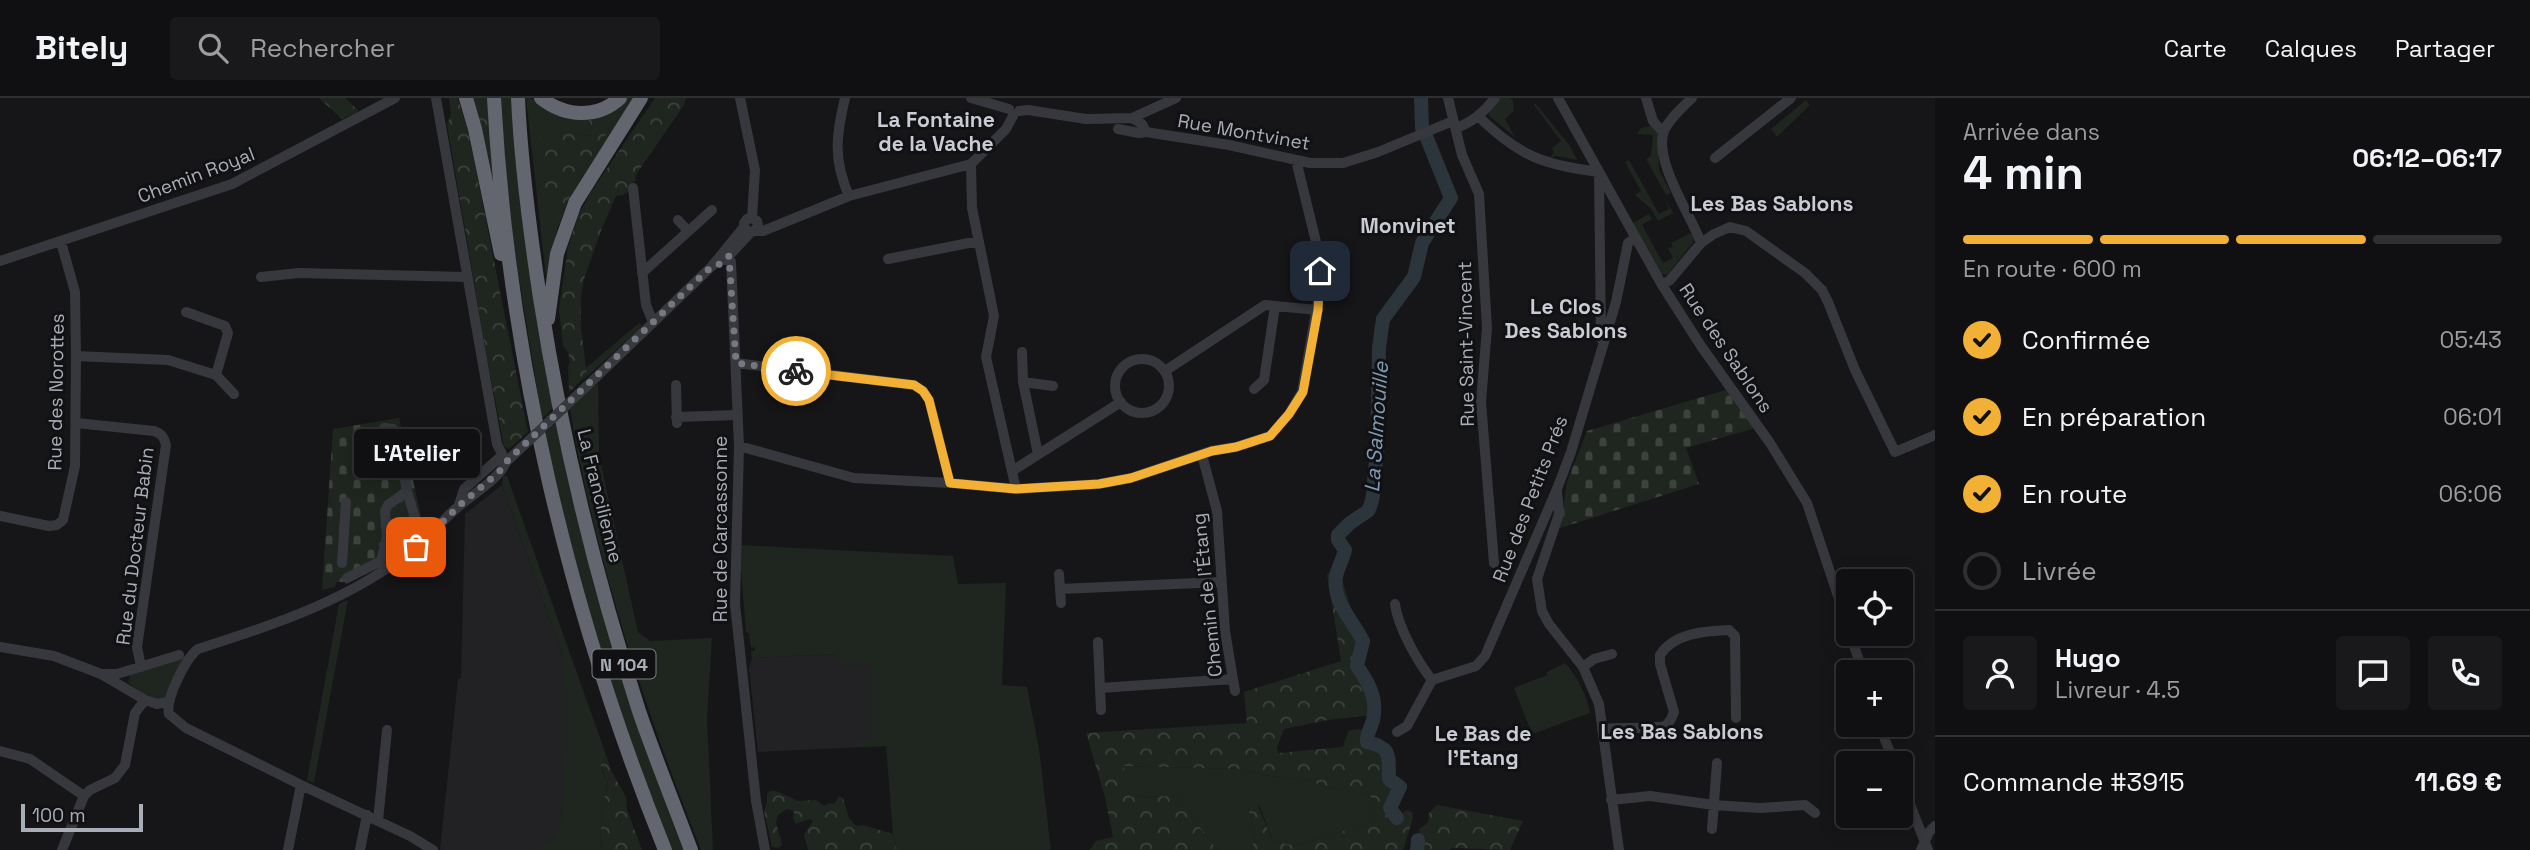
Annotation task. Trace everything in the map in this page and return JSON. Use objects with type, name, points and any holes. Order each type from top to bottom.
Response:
[{"type":"highway","points":[[466,98],[520,334]]},
{"type":"highway","name":"N 104","points":[[494,98],[501,191],[520,334],[548,476],[584,616],[618,723],[665,850]]},
{"type":"highway","name":"La Francilienne","points":[[519,98],[529,220],[546,333],[573,472],[608,610],[640,714],[691,850]]},
{"type":"highway","points":[[541,98],[561,110],[585,114],[601,111],[620,98]]},
{"type":"highway","points":[[546,333],[557,254],[565,226],[585,183],[641,98]]},
{"type":"street","name":"Chemin Royal","points":[[0,261],[232,184],[395,98]]},
{"type":"street","points":[[436,98],[497,444],[506,462]]},
{"type":"street","points":[[101,674],[117,674],[185,655],[280,623],[350,591],[416,547],[499,472],[506,462],[712,266],[720,264],[752,226],[755,170],[740,98]]},
{"type":"street","points":[[845,98],[836,135],[840,176],[849,196]]},
{"type":"street","points":[[971,98],[1014,112],[1028,110],[1099,120],[1132,118],[1177,98]]},
{"type":"street","name":"Rue Saint-Vincent","points":[[1448,98],[1462,155],[1479,194],[1486,328],[1481,402],[1494,563]]},
{"type":"street","name":"Rue Montvinet","points":[[1118,129],[1310,163],[1343,163],[1378,152],[1435,127],[1468,124],[1495,98]]},
{"type":"street","name":"Rue des Sablons","points":[[1558,98],[1662,285],[1701,346],[1770,443],[1807,503],[1836,590]]},
{"type":"street","points":[[1646,98],[1653,121],[1663,132]]},
{"type":"street","points":[[1692,98],[1678,111],[1663,132],[1664,165],[1702,243]]},
{"type":"street","points":[[1715,158],[1791,98]]},
{"type":"street","points":[[752,226],[772,226],[849,196],[971,164],[1006,129],[1014,112]]},
{"type":"street","points":[[1478,116],[1529,156],[1568,168],[1599,172]]},
{"type":"street","points":[[1132,118],[1142,124],[1146,132]]},
{"type":"street","points":[[739,446],[854,478],[1016,489],[1120,480],[1270,436],[1303,392],[1318,310],[1319,254],[1296,160]]},
{"type":"street","points":[[971,164],[972,208],[994,316],[986,357],[1016,489]]},
{"type":"street","name":"Rue des Petits Prés","points":[[1599,172],[1601,351]]},
{"type":"street","points":[[633,188],[646,305],[653,322]]},
{"type":"street","points":[[642,273],[712,210]]},
{"type":"street","points":[[678,220],[688,231]]},
{"type":"street","points":[[1662,285],[1670,280],[1702,243],[1723,228],[1738,227],[1815,281],[1828,302],[1855,370],[1895,453],[1935,435]]},
{"type":"street","name":"Rue des Petits Prés","points":[[1432,680],[1476,666],[1484,657],[1557,489],[1616,302],[1628,243],[1635,238]]},
{"type":"street","points":[[888,259],[979,241]]},
{"type":"street","name":"Rue des Norottes","points":[[0,516],[49,526],[63,520],[75,466],[76,356],[75,292],[61,242]]},
{"type":"street","name":"Rue de Carcassonne","points":[[728,253],[739,446],[735,604],[756,801],[765,850]]},
{"type":"street","points":[[261,277],[299,273],[467,277]]},
{"type":"street","points":[[1165,371],[1265,305],[1318,310]]},
{"type":"street","points":[[1254,389],[1264,380],[1275,306]]},
{"type":"street","points":[[186,312],[225,326],[229,333],[216,375]]},
{"type":"street","points":[[1022,352],[1023,382],[1038,454]]},
{"type":"street","points":[[76,356],[169,360],[216,375],[234,394]]},
{"type":"street","points":[[1135,359],[1152,360],[1165,371],[1169,379],[1167,398],[1154,410],[1136,412],[1121,402],[1116,394],[1117,377],[1127,363],[1135,359]]},
{"type":"street","points":[[736,363],[914,385],[923,391],[929,400],[950,483]]},
{"type":"street","points":[[1023,382],[1053,386]]},
{"type":"street","points":[[676,385],[676,421],[737,415]]},
{"type":"street","points":[[1012,471],[1121,402]]},
{"type":"street","name":"Rue du Docteur Babin","points":[[76,423],[154,431],[165,438],[136,668]]},
{"type":"street","points":[[384,428],[393,429],[396,433],[414,521],[384,545]]},
{"type":"street","name":"Chemin de l'Étang","points":[[1100,688],[1234,685],[1221,582],[1217,510],[1202,455]]},
{"type":"street","points":[[1557,489],[1559,513],[1537,579],[1545,618],[1583,667],[1599,704],[1619,850]]},
{"type":"street","points":[[347,579],[381,561],[387,538],[385,511],[388,505],[407,491]]},
{"type":"street","points":[[342,563],[346,502]]},
{"type":"street","points":[[1059,574],[1061,603]]},
{"type":"street","points":[[1060,589],[1221,582]]},
{"type":"street","points":[[1395,604],[1397,616],[1432,680],[1407,726],[1397,732]]},
{"type":"street","points":[[1602,729],[1662,727],[1667,724],[1672,720],[1674,712],[1660,664],[1660,655],[1674,639],[1730,630],[1735,636],[1736,718]]},
{"type":"street","points":[[1098,642],[1101,710]]},
{"type":"street","points":[[0,647],[54,656],[101,674],[157,705],[167,702]]},
{"type":"street","points":[[1583,667],[1594,659],[1612,654]]},
{"type":"street","points":[[185,655],[167,702],[169,713],[186,728],[367,815],[433,850]]},
{"type":"street","points":[[136,668],[128,683],[145,700]]},
{"type":"street","points":[[62,850],[84,796],[90,790],[115,778],[125,765],[135,713],[145,700]]},
{"type":"street","points":[[378,821],[387,730]]},
{"type":"street","points":[[0,751],[30,759],[84,796]]},
{"type":"street","points":[[1712,829],[1717,763]]},
{"type":"street","points":[[288,850],[301,785]]},
{"type":"street","points":[[1611,800],[1650,796],[1760,808],[1805,805],[1815,813]]},
{"type":"street","points":[[1913,814],[1925,847]]},
{"type":"street","points":[[360,850],[367,815]]},
{"type":"street","points":[[1925,847],[1929,832],[1935,826]]},
{"type":"shaded area","points":[[502,485],[578,698],[577,850],[440,850],[458,679],[461,678],[465,514]]},
{"type":"shaded area","points":[[836,654],[837,660],[882,658],[886,746],[758,752],[749,669],[752,658]]},
{"type":"green space","points":[[319,98],[345,98],[359,111],[342,119]]},
{"type":"green space","points":[[449,98],[458,98],[469,135],[528,432],[509,449],[504,446],[486,352],[447,124],[451,115]]},
{"type":"green space","points":[[473,98],[488,98],[495,195]]},
{"type":"green space","points":[[499,98],[514,98],[554,407],[542,419],[511,229]]},
{"type":"green space","points":[[526,98],[542,101],[573,116],[589,120],[591,136],[538,128],[556,210],[568,201],[557,230],[549,277],[546,277]]},
{"type":"green space","points":[[626,98],[636,98],[581,181],[582,171],[613,124],[608,114]]},
{"type":"green space","points":[[655,98],[686,98],[684,105],[635,176],[636,181],[631,183],[630,190],[616,196],[602,228],[584,279],[581,296],[581,328],[587,374],[569,393],[570,361],[563,346],[559,309],[568,247],[579,214],[591,192]]},
{"type":"green space","points":[[1498,98],[1510,98],[1513,101],[1514,111],[1505,119],[1515,137],[1489,116],[1489,109]]},
{"type":"green space","points":[[1806,100],[1810,105],[1777,137],[1771,129]]},
{"type":"green space","points":[[1535,103],[1570,146],[1577,160],[1557,156],[1550,158],[1554,152],[1552,148],[1561,141]]},
{"type":"green space","points":[[608,114],[613,124],[582,171],[581,181],[568,201],[556,211],[546,198],[538,127],[590,136],[589,120]]},
{"type":"green space","points":[[1651,126],[1658,132],[1659,170],[1671,193],[1666,195],[1646,159],[1651,156],[1653,135],[1637,134],[1641,128]]},
{"type":"green space","points":[[1629,160],[1659,214],[1669,209],[1664,197],[1673,213],[1658,221],[1651,209],[1635,195],[1641,191],[1625,162]]},
{"type":"green space","points":[[1649,214],[1652,219],[1642,225],[1663,263],[1673,258],[1668,249],[1673,246],[1671,243],[1691,233],[1695,240],[1667,275],[1661,274],[1633,223]]},
{"type":"green space","points":[[639,323],[642,325],[638,330],[581,382],[587,374],[586,368]]},
{"type":"green space","points":[[598,383],[599,455],[638,632],[650,641],[712,638],[707,719],[713,850],[701,850],[660,742],[624,633],[593,522],[570,409]]},
{"type":"green space","points":[[1726,390],[1755,428],[1686,448],[1699,484],[1560,528],[1567,482],[1587,431]]},
{"type":"green space","points":[[399,418],[422,520],[387,547],[390,559],[346,584],[336,582],[335,587],[322,590],[333,429]]},
{"type":"green space","points":[[557,422],[685,850],[670,850],[624,724],[578,575],[544,434]]},
{"type":"green space","points":[[503,476],[507,476],[611,769],[604,759],[602,770],[608,784],[602,806],[600,850],[538,850],[556,836],[561,826],[568,702],[562,653],[502,485]]},
{"type":"green space","points":[[739,545],[953,556],[958,584],[1006,583],[1002,685],[1027,687],[1039,749],[1051,850],[897,850],[893,834],[886,746],[855,747],[855,742],[872,741],[869,664],[842,664],[835,654],[752,658],[751,651],[755,651],[755,648],[751,647],[749,633],[746,632]]},
{"type":"green space","points":[[1335,569],[1340,573],[1357,628],[1365,641],[1360,671],[1377,688],[1377,704],[1372,715],[1284,729],[1277,747],[1278,753],[1343,747],[1348,732],[1356,729],[1369,734],[1371,744],[1386,743],[1390,746],[1392,779],[1400,789],[1397,810],[1402,813],[1407,810],[1412,812],[1413,818],[1403,850],[1251,850],[1255,837],[1247,803],[1254,797],[1273,841],[1296,846],[1343,831],[1356,831],[1371,821],[1373,799],[1367,794],[1319,785],[1311,780],[1261,775],[1242,769],[1123,766],[1131,797],[1177,796],[1217,850],[1090,850],[1096,841],[1113,837],[1105,797],[1086,733],[1247,723],[1244,692],[1341,661],[1327,574]]},
{"type":"green space","points":[[348,600],[314,783],[307,780],[339,604]]},
{"type":"green space","points":[[179,655],[190,656],[168,702],[157,704],[128,683],[132,669]]},
{"type":"green space","points":[[1565,663],[1581,686],[1590,713],[1532,734],[1514,688],[1547,675],[1547,672]]},
{"type":"green space","points":[[604,758],[626,797],[627,810],[642,850],[600,850],[602,806],[608,784],[599,760]]},
{"type":"green space","points":[[1122,766],[1242,769],[1261,775],[1311,780],[1319,785],[1367,794],[1373,799],[1371,821],[1356,831],[1343,831],[1296,846],[1273,841],[1259,805],[1247,803],[1255,837],[1251,850],[1217,850],[1177,796],[1131,797]]},
{"type":"green space","points":[[770,791],[798,801],[816,800],[824,806],[834,804],[839,796],[843,798],[849,818],[856,826],[863,825],[893,834],[897,850],[808,850],[804,835],[813,821],[809,819],[796,824],[794,813],[787,809],[778,815],[776,822],[782,845],[778,848],[772,847],[764,811]]},
{"type":"green space","points":[[1437,805],[1523,821],[1510,850],[1422,850],[1419,829],[1428,823],[1429,813]]},
{"type":"waterway","name":"La Salmouille","points":[[1421,98],[1422,128]]},
{"type":"waterway","name":"La Salmouille","points":[[1397,818],[1390,808],[1400,787],[1389,779],[1387,754],[1381,747],[1367,742],[1374,705],[1369,685],[1357,666],[1363,641],[1337,594],[1337,574],[1345,550],[1338,540],[1338,535],[1368,511],[1372,498],[1377,458],[1379,348],[1383,319],[1414,277],[1422,243],[1451,198],[1426,136]]},
{"type":"waterway","name":"La Salmouille","points":[[1417,850],[1418,840]]},
{"type":"way so far","points":[[416,547],[499,472],[506,462],[712,266],[720,264],[729,256],[736,363],[796,371]]},
{"type":"place","name":"L’Atelier","points":[[416,547]]},
{"type":"district","name":"La Fontaine de la Vache","points":[[936,131]]},
{"type":"district","name":"Les Bas Sablons","points":[[1772,203]]},
{"type":"district","name":"Monvinet","points":[[1408,225]]},
{"type":"district","name":"Le Clos Des Sablons","points":[[1566,318]]},
{"type":"district","name":"Les Bas Sablons","points":[[1682,731]]},
{"type":"district","name":"Le Bas de l'Etang","points":[[1483,745]]},
{"type":"route","points":[[796,371],[914,385],[923,391],[929,400],[950,483],[1016,489],[1099,484],[1131,478],[1212,451],[1236,447],[1270,436],[1303,392],[1318,310],[1320,271]]}]
